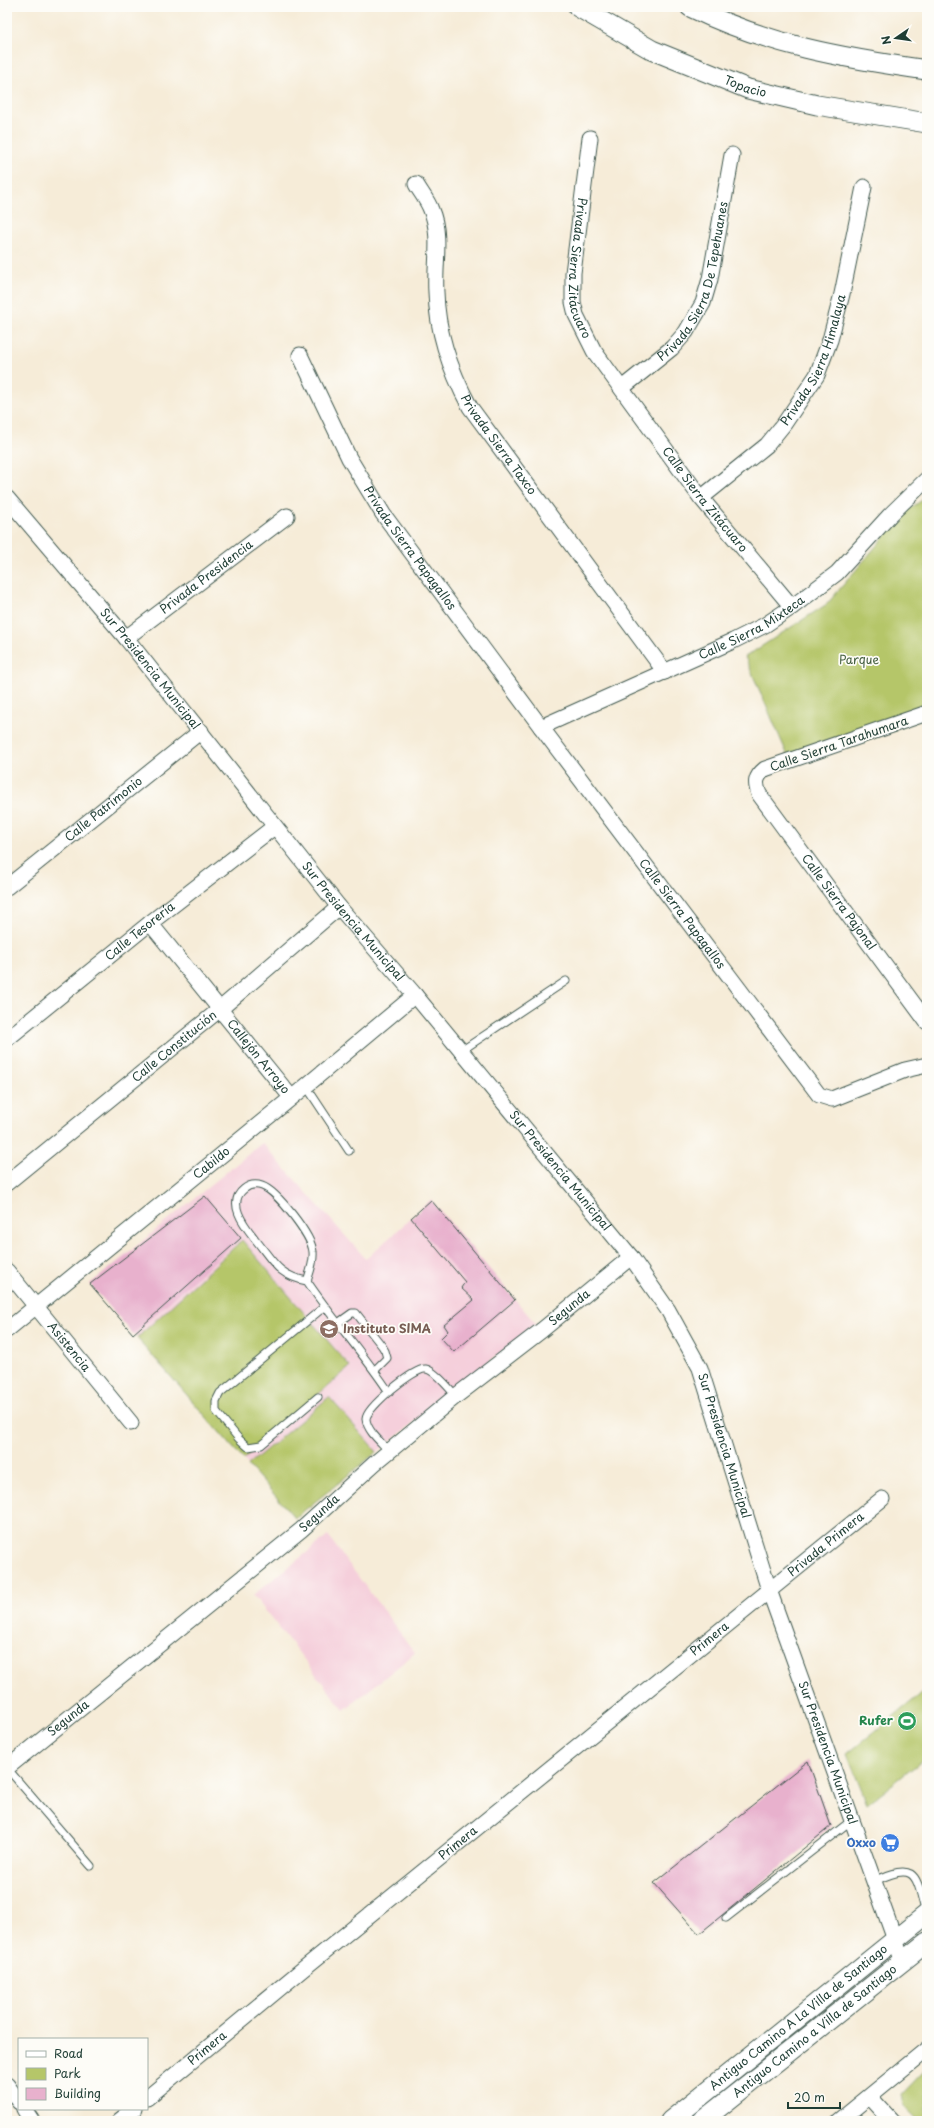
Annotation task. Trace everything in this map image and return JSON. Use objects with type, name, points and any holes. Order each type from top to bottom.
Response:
[{"type":"street","name":"Topacio","points":[[578,7],[652,50],[748,89],[818,105],[927,123]]},
{"type":"street","points":[[690,7],[725,24],[777,42],[823,54],[927,70]]},
{"type":"street","name":"Privada Sierra Zitácuaro","points":[[590,138],[575,252],[573,302],[576,315],[588,341],[622,388]]},
{"type":"street","name":"Privada Sierra De Tepehuanes","points":[[622,388],[672,348],[686,332],[703,303],[710,279],[732,155]]},
{"type":"street","name":"Privada Sierra Taxco","points":[[416,184],[427,202],[434,219],[436,235],[436,292],[438,315],[444,346],[458,386],[470,407],[665,672]]},
{"type":"street","name":"Privada Sierra Himalaya","points":[[701,498],[767,445],[784,424],[817,375],[830,340],[842,294],[864,187]]},
{"type":"street","name":"Privada Sierra Papagallos","points":[[300,355],[330,421],[366,489],[541,728]]},
{"type":"street","name":"Calle Sierra Zitácuaro","points":[[622,388],[701,498],[792,607]]},
{"type":"street","name":"Calle Sierra Mixteca","points":[[541,728],[765,625],[792,607],[837,573],[890,515],[927,479]]},
{"type":"street","name":"Sur Presidencia Municipal","points":[[7,498],[126,638],[161,684],[201,731],[274,827],[339,907],[415,995],[631,1258],[668,1310],[700,1368],[769,1590],[903,1962]]},
{"type":"street","name":"Privada Presidencia","points":[[126,638],[287,516]]},
{"type":"street","name":"Calle Sierra Tarahumara","points":[[756,780],[758,774],[764,769],[927,713]]},
{"type":"street","name":"Calle Sierra Papagallos","points":[[541,728],[819,1095],[826,1098],[845,1095],[906,1070],[927,1065]]},
{"type":"street","name":"Calle Patrimonio","points":[[7,887],[201,731]]},
{"type":"street","name":"Calle Sierra Pajonal","points":[[756,780],[759,794],[927,1022]]},
{"type":"street","name":"Calle Tesorería","points":[[7,1039],[274,827]]},
{"type":"street","name":"Calle Constitución","points":[[7,1183],[219,1010],[339,907]]},
{"type":"street","name":"Callejón Arroyo","points":[[150,924],[291,1098]]},
{"type":"street","name":"Cabildo","points":[[7,1330],[415,995]]},
{"type":"street","name":"Segunda","points":[[7,1768],[301,1530],[389,1451],[456,1396],[542,1330],[631,1258]]},
{"type":"street","name":"Asistencia","points":[[7,1270],[131,1423]]},
{"type":"street","name":"Privada Primera","points":[[769,1590],[882,1499]]},
{"type":"street","name":"Primera","points":[[148,2097],[769,1590]]},
{"type":"street","name":"Antiguo Camino A La Villa de Santiago","points":[[670,2121],[895,1938],[927,1914]]},
{"type":"street","name":"Antiguo Camino a Villa de Santiago","points":[[702,2121],[927,1942]]},
{"type":"street","points":[[838,2121],[870,2097],[927,2049]]},
{"type":"street","points":[[7,2085],[18,2101]]},
{"type":"street","points":[[870,2097],[892,2121]]},
{"type":"street","points":[[25,2110],[32,2121]]},
{"type":"street","points":[[120,2121],[133,2110]]},
{"type":"lane","points":[[461,1051],[566,982]]},
{"type":"lane","points":[[306,1086],[349,1151]]},
{"type":"lane","points":[[307,1282],[313,1264],[314,1251],[310,1239],[302,1227],[273,1193],[263,1187],[255,1185],[247,1187],[241,1192],[237,1201],[238,1213],[246,1228],[280,1271],[292,1279],[307,1282],[324,1307],[374,1370],[389,1392]]},
{"type":"lane","points":[[318,1397],[261,1445],[248,1447],[238,1439],[216,1411],[216,1401],[220,1394],[324,1307]]},
{"type":"lane","points":[[338,1323],[352,1313],[356,1314],[386,1351],[387,1358],[374,1370]]},
{"type":"lane","points":[[389,1451],[370,1429],[366,1417],[368,1411],[389,1392],[415,1372],[426,1369],[432,1371],[456,1396]]},
{"type":"lane","points":[[7,1768],[91,1866]]},
{"type":"lane","points":[[726,1918],[852,1820]]},
{"type":"lane","points":[[874,1881],[898,1871],[910,1872],[914,1875],[927,1914]]},
{"type":"shaded area","name":"Instituto SIMA","points":[[262,1143],[366,1259],[431,1200],[536,1324],[295,1518],[90,1284]]},
{"type":"shaded area","points":[[328,1536],[415,1653],[344,1710],[253,1595]]},
{"type":"green space","name":"Parque","points":[[927,497],[927,703],[788,756],[745,657],[827,604],[906,511]]},
{"type":"green space","points":[[242,1240],[350,1367],[243,1459],[137,1338]]},
{"type":"green space","points":[[329,1397],[377,1452],[295,1518],[248,1465]]},
{"type":"green space","name":"Rufer","points":[[927,1689],[927,1757],[867,1804],[847,1754]]},
{"type":"green space","points":[[927,2068],[927,2121],[919,2121],[904,2106],[902,2094]]},
{"type":"building","points":[[205,1196],[241,1238],[133,1334],[90,1284]]},
{"type":"building","points":[[431,1200],[515,1300],[454,1352],[441,1338],[448,1331],[444,1325],[474,1300],[461,1288],[465,1282],[411,1218]]},
{"type":"building","points":[[808,1761],[831,1826],[699,1934],[654,1883]]},
{"type":"place","name":"Instituto SIMA","points":[[329,1329]]},
{"type":"place","name":"Rufer","points":[[907,1721]]},
{"type":"place","name":"Oxxo","points":[[890,1843]]}]
